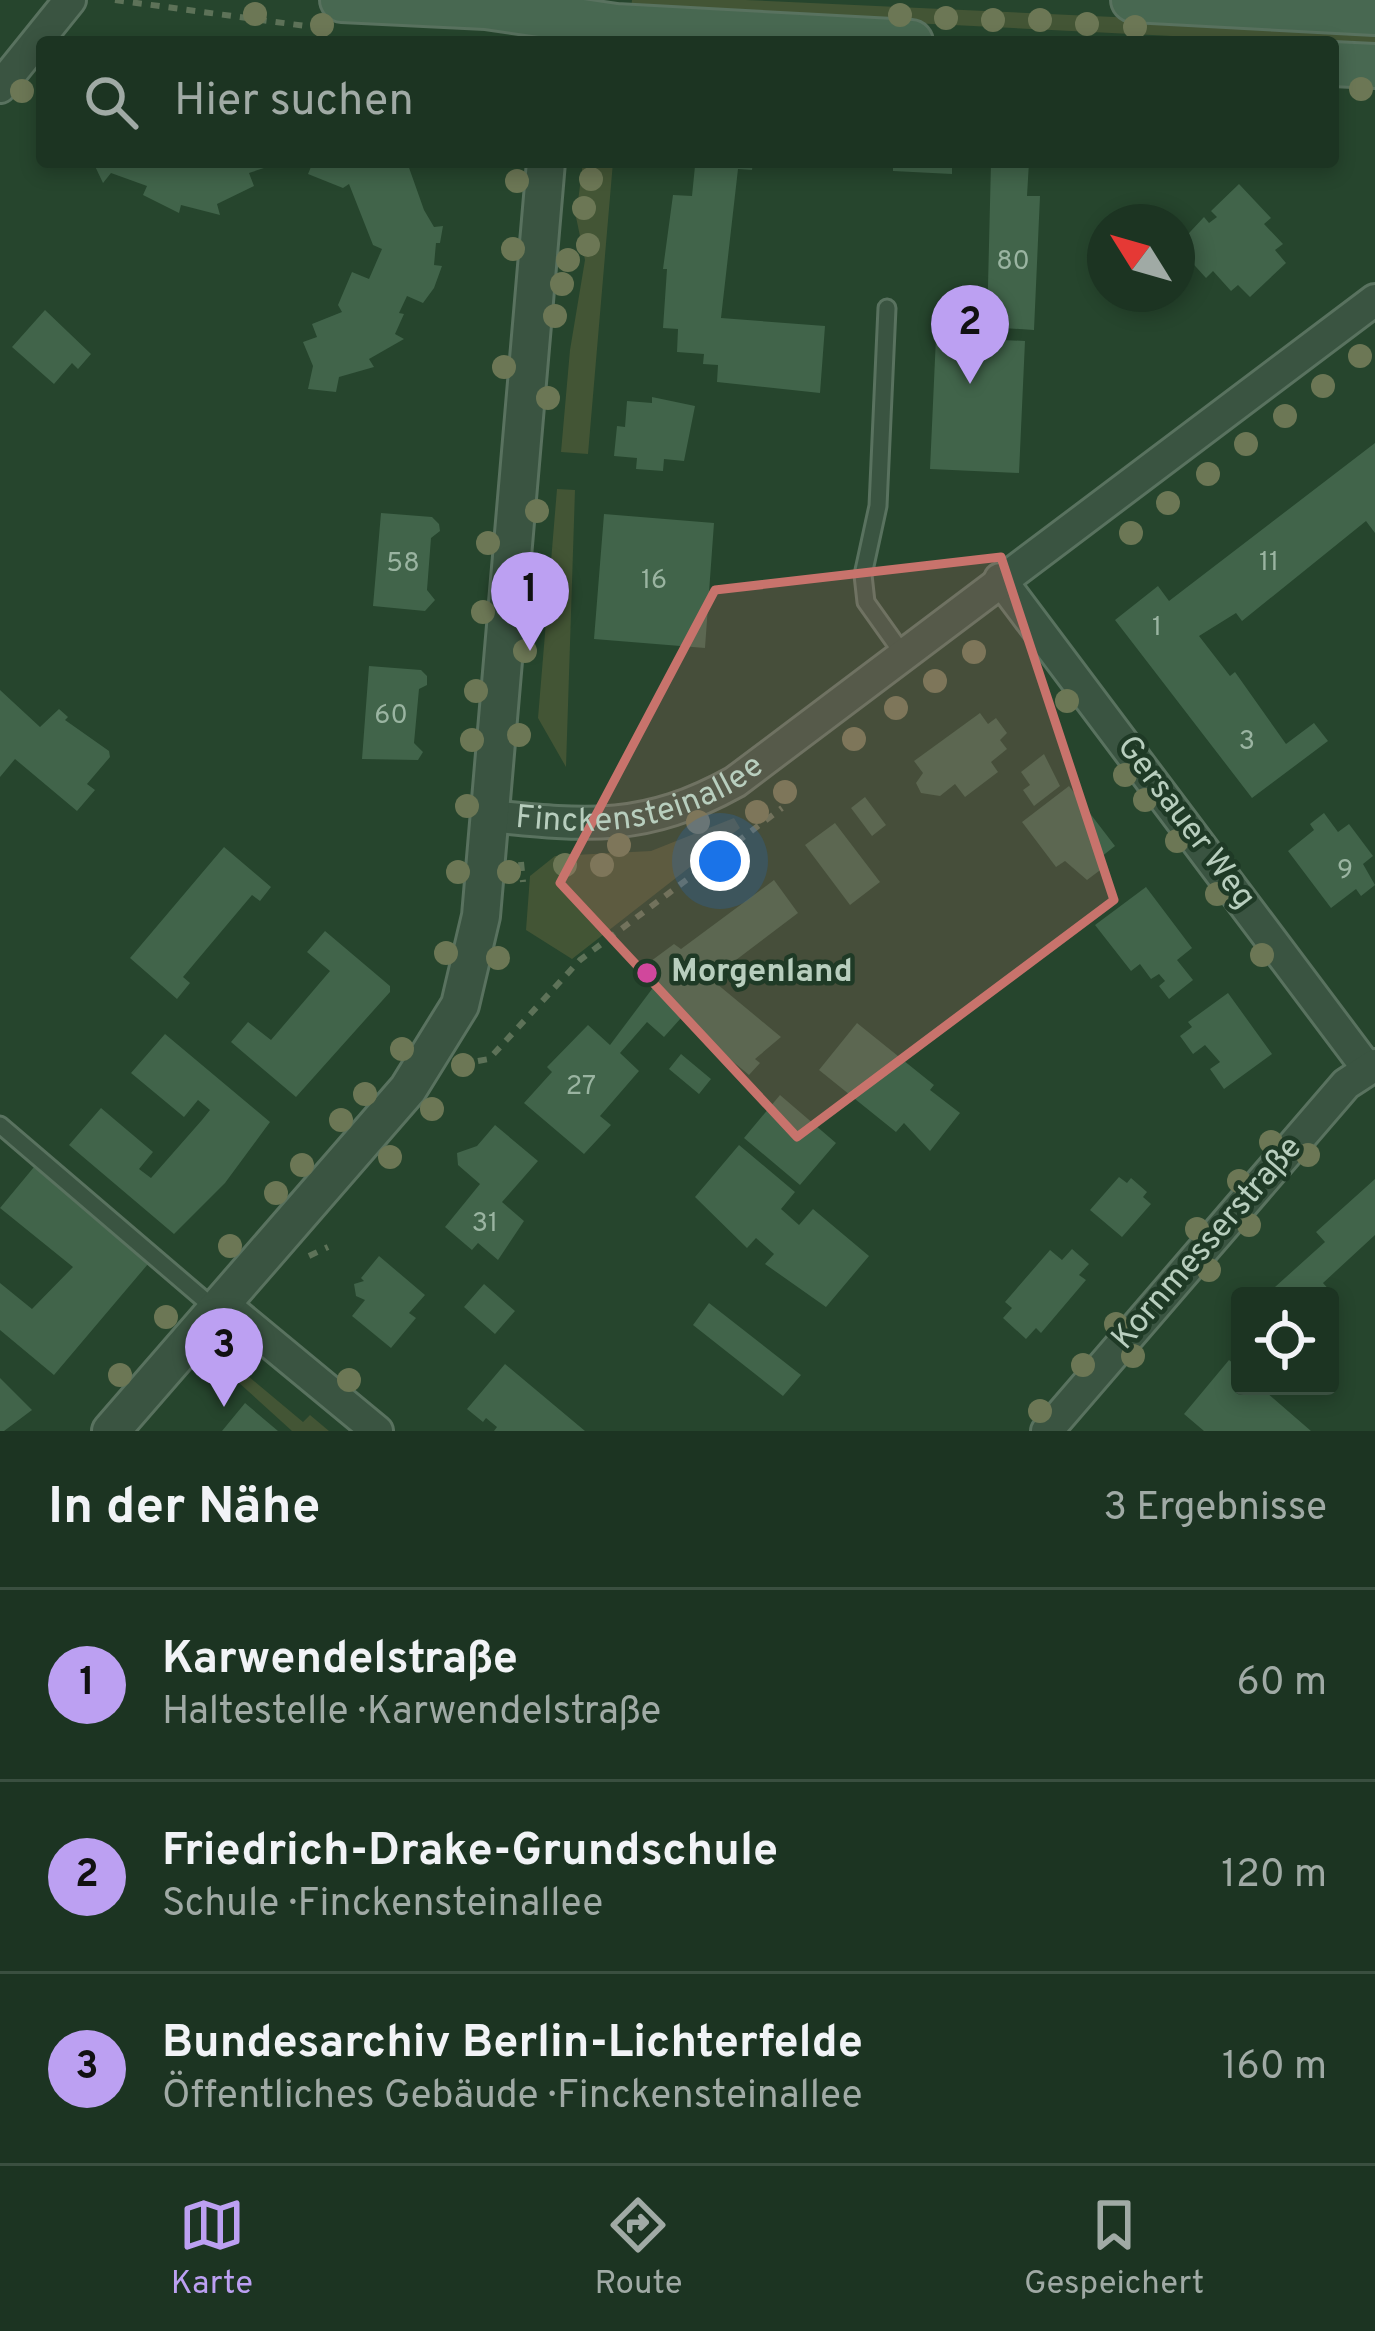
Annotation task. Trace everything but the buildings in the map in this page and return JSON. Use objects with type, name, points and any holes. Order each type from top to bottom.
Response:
[{"type":"main road","points":[[1133,0],[1281,4],[1375,13]]},
{"type":"main road","points":[[339,15],[486,8],[558,20],[815,36]]},
{"type":"main road","points":[[1339,64],[1375,66]]},
{"type":"street","points":[[41,36],[70,0]]},
{"type":"street","points":[[0,87],[36,42]]},
{"type":"street","points":[[488,816],[545,168]]},
{"type":"street","name":"Finckensteinallee","points":[[111,1431],[408,1089],[460,1005],[481,916],[488,816],[625,825],[695,805],[735,782],[1375,300]]},
{"type":"street","name":"Gersauer Weg","points":[[1000,580],[1371,1066]]},
{"type":"street","name":"Kornmesserstraße","points":[[1046,1431],[1346,1084],[1371,1066]]},
{"type":"street","points":[[218,1306],[377,1431]]},
{"type":"lane","points":[[887,308],[878,506],[862,575],[866,602],[903,654]]},
{"type":"lane","points":[[0,1126],[218,1306]]},
{"type":"path","points":[[115,0],[339,15]]},
{"type":"path","points":[[478,1060],[488,1059],[580,960],[782,808]]},
{"type":"highlighted area","points":[[1001,557],[1114,900],[797,1137],[560,883],[715,590]]},
{"type":"green space","points":[[632,0],[745,0],[1375,29],[1375,46],[1339,44],[1339,36],[1174,36],[631,9]]},
{"type":"green space","points":[[582,168],[612,168],[588,454],[561,452],[570,350],[585,260],[576,217]]},
{"type":"green space","points":[[557,489],[575,490],[566,767],[538,718]]},
{"type":"green space","points":[[734,818],[740,828],[572,959],[526,930],[530,876],[555,856],[651,851]]},
{"type":"green space","points":[[248,1349],[248,1376],[303,1422],[310,1415],[329,1431],[292,1431],[227,1372]]},
{"type":"place","name":"Friedrich-Drake-Grundschule","points":[[970,384]]},
{"type":"place","name":"Karwendelstraße","points":[[530,651]]},
{"type":"place","name":"Morgenland","points":[[647,973]]},
{"type":"place","name":"Bundesarchiv Berlin-Lichterfelde","points":[[224,1407]]}]
